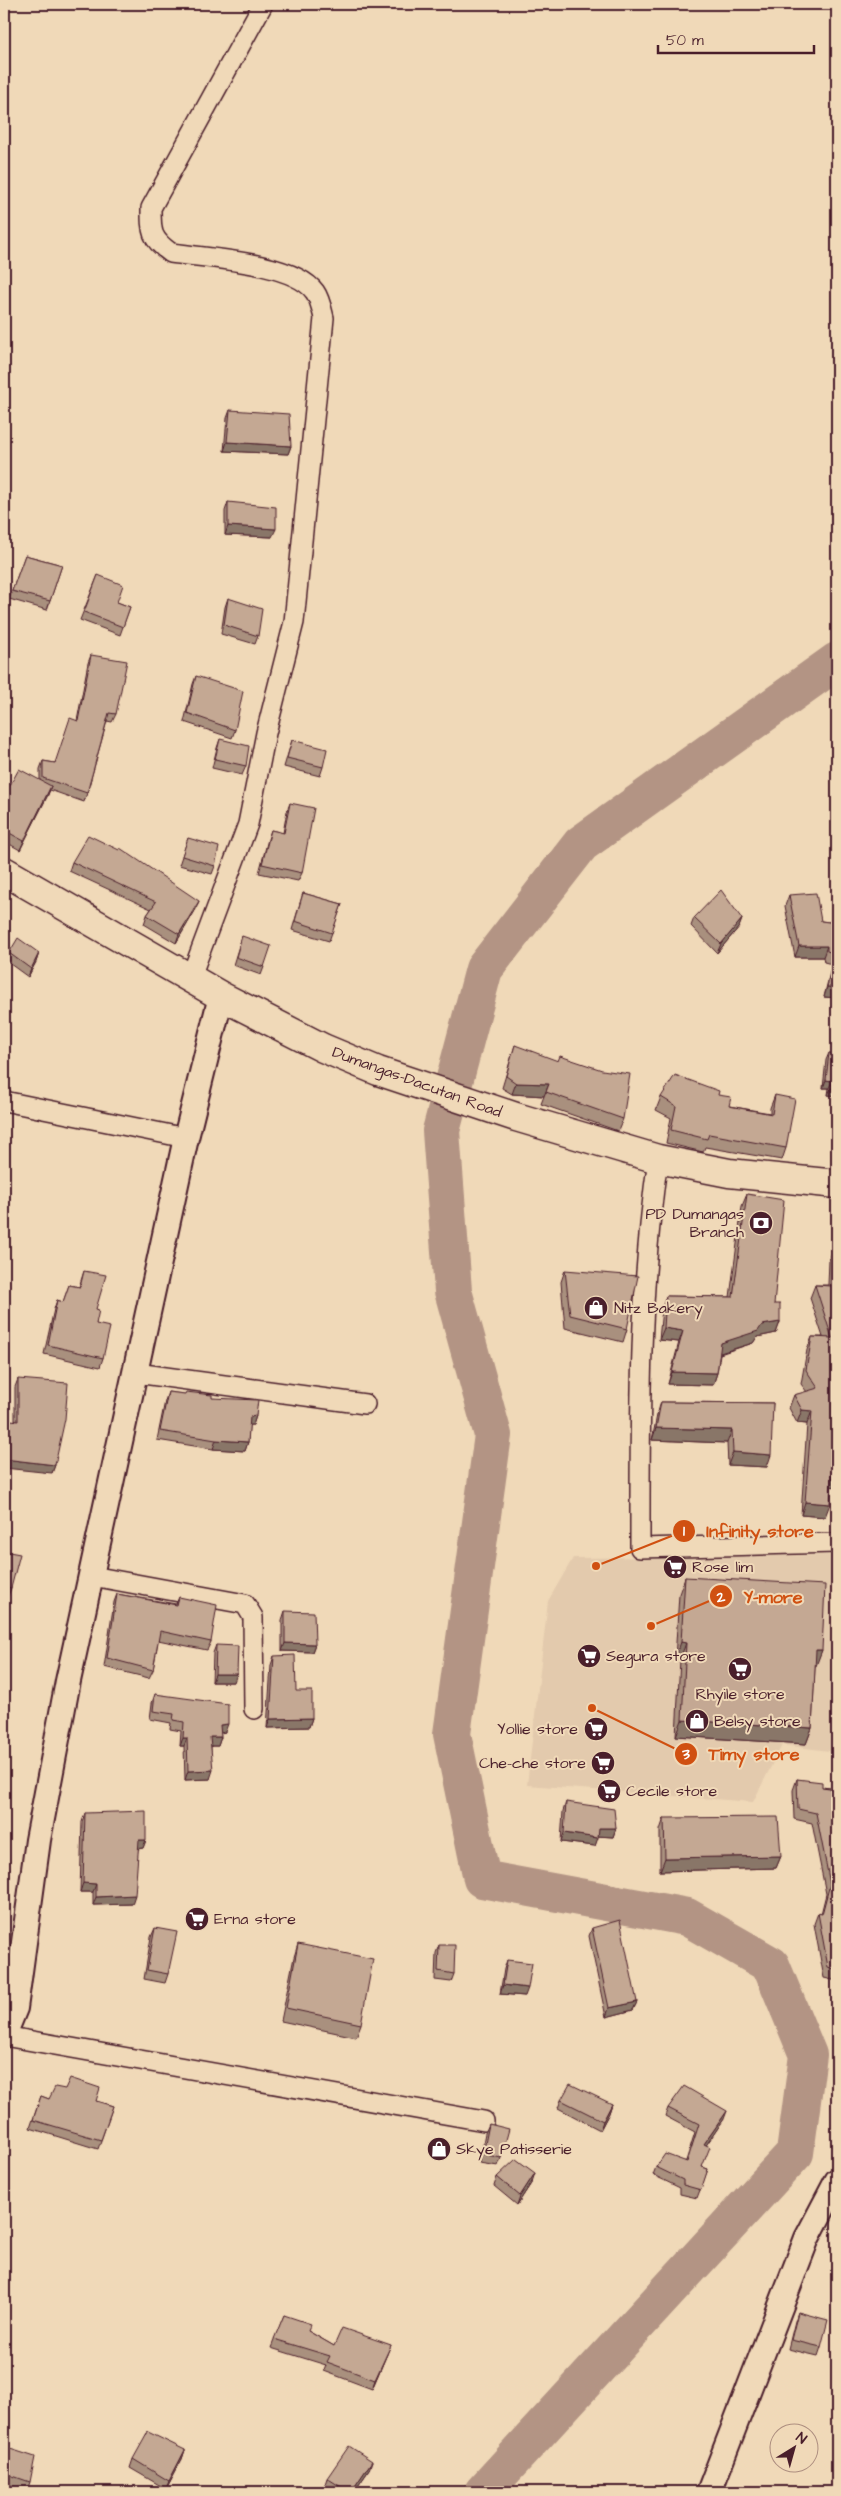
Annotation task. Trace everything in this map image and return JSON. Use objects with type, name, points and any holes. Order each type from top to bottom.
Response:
[{"type":"main road","name":"Dumangas-Dacutan Road","points":[[4,871],[221,996],[323,1048],[378,1071],[516,1117],[658,1159],[729,1174],[837,1184]]},
{"type":"street","points":[[190,979],[248,824],[266,733],[294,622],[324,318],[315,292],[299,279],[270,267],[171,253],[159,244],[150,231],[151,208],[264,4]]},
{"type":"street","points":[[221,996],[186,1138],[92,1576],[38,1840],[15,2008],[4,2036],[484,2121]]},
{"type":"street","points":[[4,1101],[186,1138]]},
{"type":"street","points":[[658,1159],[649,1220],[640,1377],[640,1548],[837,1543]]},
{"type":"street","points":[[136,1373],[365,1404]]},
{"type":"street","points":[[92,1576],[245,1604],[253,1617],[254,1709]]},
{"type":"street","points":[[709,2492],[807,2238],[837,2180]]},
{"type":"shaded area","points":[[837,1555],[837,1752],[782,1745],[753,1802],[527,1785],[548,1601],[573,1558]]},
{"type":"building","points":[[230,410],[289,414],[291,446],[227,442]]},
{"type":"building","points":[[228,502],[276,507],[276,529],[228,526]]},
{"type":"building","points":[[25,555],[62,565],[50,601],[12,591]]},
{"type":"building","points":[[98,575],[123,585],[117,602],[130,607],[123,627],[84,612]]},
{"type":"building","points":[[228,598],[262,609],[258,636],[224,625]]},
{"type":"building","points":[[91,655],[127,661],[116,714],[109,713],[87,793],[43,778],[43,761],[55,763],[70,718],[78,721]]},
{"type":"building","points":[[196,676],[243,691],[235,730],[187,713]]},
{"type":"building","points":[[220,739],[249,746],[246,766],[215,759]]},
{"type":"building","points":[[292,740],[327,749],[323,767],[287,758]]},
{"type":"building","points":[[19,769],[51,786],[24,841],[4,830],[4,796]]},
{"type":"building","points":[[290,803],[314,808],[302,873],[262,864],[271,830],[284,833]]},
{"type":"building","points":[[88,835],[119,850],[120,848],[199,901],[179,934],[147,915],[156,902],[72,862]]},
{"type":"building","points":[[188,838],[219,847],[215,866],[182,856]]},
{"type":"building","points":[[721,890],[742,919],[721,944],[694,918]]},
{"type":"building","points":[[303,893],[342,904],[332,933],[295,921]]},
{"type":"building","points":[[816,893],[821,921],[837,923],[837,987],[827,987],[836,954],[827,951],[827,946],[799,946],[789,895]]},
{"type":"building","points":[[242,936],[271,946],[264,967],[236,957]]},
{"type":"building","points":[[18,938],[39,953],[31,969],[9,953]]},
{"type":"building","points":[[515,1045],[558,1061],[560,1056],[602,1070],[630,1074],[623,1119],[546,1092],[549,1084],[516,1083],[506,1076]]},
{"type":"building","points":[[829,1053],[837,1054],[837,1089],[831,1088],[832,1081],[826,1080]]},
{"type":"building","points":[[675,1075],[719,1091],[718,1095],[731,1097],[729,1106],[772,1114],[775,1095],[795,1099],[786,1148],[709,1134],[707,1139],[671,1130],[676,1106],[661,1097]]},
{"type":"building","points":[[747,1194],[784,1200],[774,1304],[780,1304],[780,1322],[762,1325],[758,1331],[721,1343],[717,1373],[672,1372],[683,1331],[664,1328],[666,1296],[733,1297]]},
{"type":"building","points":[[834,1247],[837,1247],[837,1473],[832,1473],[830,1504],[805,1502],[812,1411],[802,1410],[794,1395],[818,1388],[806,1370],[812,1337],[832,1338],[815,1285],[832,1286]]},
{"type":"building","name":"Nitz Bakery","points":[[565,1270],[638,1276],[627,1329],[570,1315]]},
{"type":"building","points":[[84,1271],[106,1275],[96,1309],[99,1310],[96,1324],[110,1327],[103,1358],[48,1345],[57,1300],[63,1302],[69,1285],[80,1287]]},
{"type":"building","points":[[18,1379],[68,1383],[65,1419],[55,1465],[4,1459],[4,1419],[18,1421]]},
{"type":"building","points":[[168,1392],[212,1395],[212,1398],[258,1400],[256,1416],[250,1417],[248,1442],[216,1440],[160,1431]]},
{"type":"building","points":[[661,1402],[773,1403],[771,1455],[733,1452],[732,1430],[656,1428]]},
{"type":"building","points":[[4,1551],[20,1554],[11,1588],[4,1586]]},
{"type":"building","points":[[685,1577],[825,1585],[822,1650],[816,1650],[812,1728],[682,1720],[686,1643],[681,1642]]},
{"type":"building","points":[[117,1594],[177,1605],[179,1597],[217,1605],[211,1642],[160,1631],[153,1670],[107,1658]]},
{"type":"building","points":[[285,1611],[314,1612],[315,1644],[285,1643]]},
{"type":"building","points":[[216,1645],[238,1646],[237,1674],[215,1674]]},
{"type":"building","points":[[295,1655],[296,1691],[312,1691],[312,1718],[270,1719],[274,1656]]},
{"type":"building","points":[[155,1694],[228,1704],[228,1724],[220,1725],[221,1737],[210,1737],[213,1770],[188,1771],[187,1738],[183,1738],[184,1722],[173,1720],[174,1714],[153,1711]]},
{"type":"building","points":[[797,1779],[822,1782],[822,1787],[837,1789],[837,1970],[828,1967],[818,1913],[822,1914],[830,1884],[816,1813],[798,1809]]},
{"type":"building","points":[[566,1802],[614,1809],[616,1828],[599,1828],[598,1838],[564,1833]]},
{"type":"building","points":[[146,1811],[146,1840],[139,1840],[135,1895],[96,1897],[96,1884],[83,1883],[85,1813]]},
{"type":"building","points":[[778,1817],[781,1856],[665,1858],[664,1818]]},
{"type":"building","points":[[5,1851],[5,1880],[4,1880]]},
{"type":"building","points":[[620,1920],[637,2002],[609,2008],[592,1928]]},
{"type":"building","points":[[155,1928],[177,1932],[168,1974],[147,1970]]},
{"type":"building","points":[[298,1944],[373,1959],[361,2024],[286,2008]]},
{"type":"building","points":[[439,1945],[455,1945],[454,1974],[438,1971]]},
{"type":"building","points":[[507,1960],[532,1963],[528,1988],[503,1985]]},
{"type":"building","points":[[70,2078],[100,2088],[96,2101],[113,2106],[101,2140],[33,2120],[41,2096],[49,2099],[55,2087],[65,2089]]},
{"type":"building","points":[[570,2084],[612,2104],[603,2121],[561,2100]]},
{"type":"building","points":[[684,2086],[727,2111],[704,2144],[710,2147],[702,2167],[708,2169],[701,2190],[683,2185],[683,2180],[656,2167],[665,2154],[687,2162],[699,2124],[668,2108]]},
{"type":"building","points":[[489,2124],[509,2129],[501,2158],[483,2154]]},
{"type":"building","points":[[516,2159],[535,2173],[520,2196],[497,2177]]},
{"type":"building","points":[[798,2312],[828,2320],[821,2347],[791,2340]]},
{"type":"building","points":[[284,2315],[311,2324],[308,2331],[334,2346],[342,2328],[391,2345],[375,2380],[327,2362],[330,2356],[274,2339]]},
{"type":"building","points":[[148,2432],[185,2450],[169,2481],[133,2459]]},
{"type":"building","points":[[349,2446],[372,2461],[351,2492],[327,2478]]},
{"type":"building","points":[[4,2447],[35,2457],[30,2482],[4,2473]]},
{"type":"waterway","points":[[483,2492],[795,2153],[808,2055],[771,1965],[687,1917],[482,1879],[452,1734],[493,1435],[453,1291],[441,1131],[484,969],[581,844],[837,661]]},
{"type":"place","name":"PD Dumangas Branch","points":[[761,1223]]},
{"type":"place","name":"Nitz Bakery","points":[[596,1308]]},
{"type":"place","name":"Infinity store","points":[[596,1566]]},
{"type":"place","name":"Rose lim","points":[[675,1567]]},
{"type":"place","name":"Y-more","points":[[651,1626]]},
{"type":"place","name":"Segura store","points":[[589,1656]]},
{"type":"place","name":"Rhyile store","points":[[740,1669]]},
{"type":"place","name":"Timy store","points":[[592,1708]]},
{"type":"place","name":"Belsy store","points":[[697,1721]]},
{"type":"place","name":"Yollie store","points":[[596,1729]]},
{"type":"place","name":"Che-che store","points":[[603,1763]]},
{"type":"place","name":"Cecile store","points":[[609,1791]]},
{"type":"place","name":"Erna store","points":[[197,1919]]},
{"type":"place","name":"Skye Patisserie","points":[[439,2149]]}]
